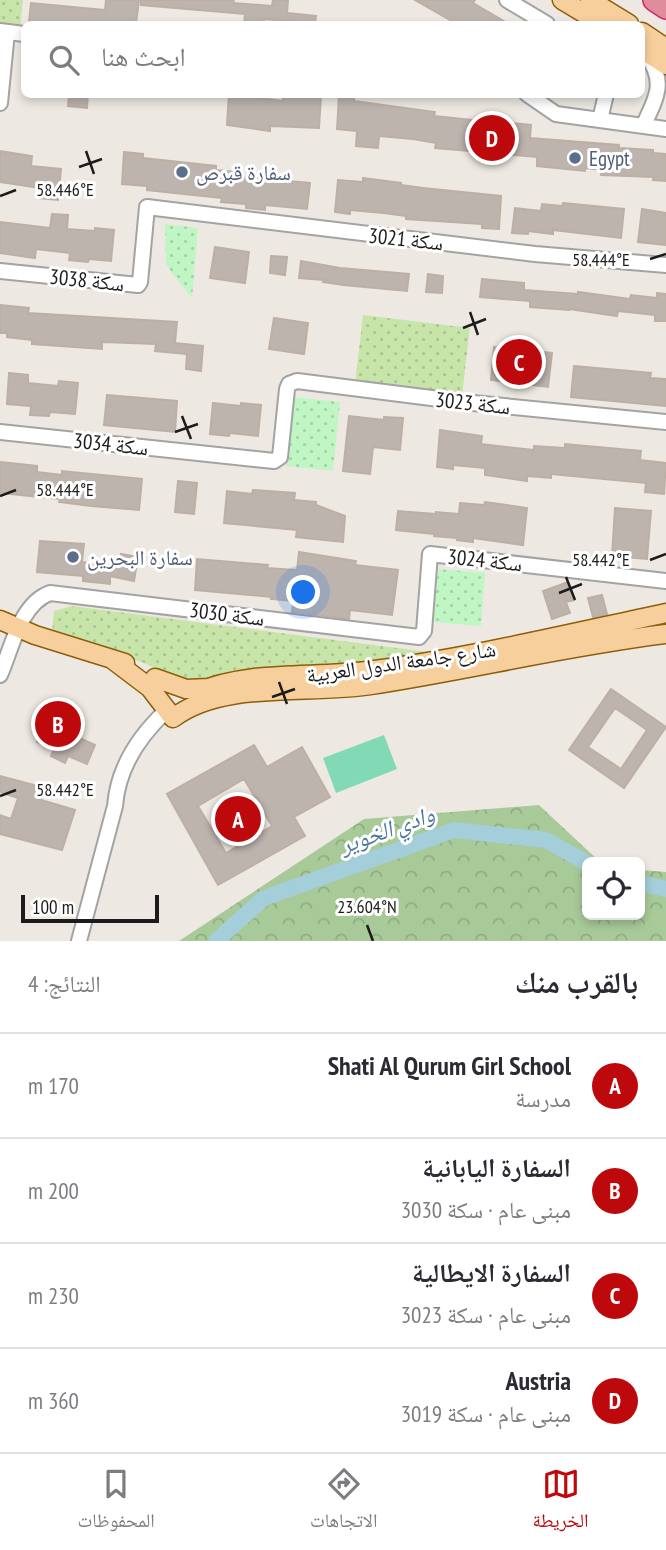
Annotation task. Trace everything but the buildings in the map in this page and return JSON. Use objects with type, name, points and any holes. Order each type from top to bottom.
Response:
[{"type":"highway","points":[[654,0],[666,8]]},
{"type":"main road","points":[[562,0],[597,21]]},
{"type":"main road","points":[[590,0],[624,21]]},
{"type":"main road","points":[[645,35],[666,48]]},
{"type":"main road","points":[[645,52],[666,65]]},
{"type":"main road","name":"شارع جامعة الدول العربية","points":[[173,712],[209,688],[232,681],[353,672],[460,657],[666,612]]},
{"type":"main road","points":[[0,620],[19,629],[131,665],[155,678],[186,689],[209,688]]},
{"type":"main road","name":"شارع جامعة الدول العربية","points":[[173,712],[227,695],[367,686],[461,671],[630,638],[666,634]]},
{"type":"main road","points":[[113,660],[150,688],[173,712]]},
{"type":"main road","points":[[155,678],[173,712]]},
{"type":"street","points":[[507,0],[542,21]]},
{"type":"street","points":[[0,103],[4,32]]},
{"type":"street","points":[[643,126],[659,92],[662,76],[645,53]]},
{"type":"street","points":[[533,98],[556,114],[666,129]]},
{"type":"street","points":[[600,120],[605,98]]},
{"type":"street","points":[[643,126],[666,99]]},
{"type":"street","name":"سكة 3021","points":[[147,207],[536,254],[666,265]]},
{"type":"street","name":"سكة 3038","points":[[0,271],[138,285],[147,207]]},
{"type":"street","name":"سكة 3023","points":[[286,392],[289,384],[297,380],[463,402],[666,422]]},
{"type":"street","name":"سكة 3034","points":[[0,432],[274,461],[280,457],[286,392]]},
{"type":"street","name":"سكة 3024","points":[[430,554],[666,581]]},
{"type":"street","name":"سكة 3030","points":[[0,676],[27,612],[39,597],[50,593],[419,637],[424,631],[430,554]]},
{"type":"street","name":"شارع جامعة الدول العربية","points":[[79,941],[125,763],[146,731],[173,712]]},
{"type":"green space","points":[[0,0],[23,0],[20,28],[0,26]]},
{"type":"green space","points":[[165,224],[198,228],[192,298],[166,265]]},
{"type":"green space","points":[[363,315],[470,328],[462,396],[355,383]]},
{"type":"green space","points":[[293,397],[340,402],[333,471],[286,466]]},
{"type":"green space","points":[[438,569],[485,573],[481,626],[433,622]]},
{"type":"green space","points":[[72,606],[436,653],[301,670],[180,680],[144,663],[52,632],[54,611]]},
{"type":"green space","points":[[384,735],[397,769],[336,793],[323,758]]},
{"type":"green space","points":[[539,805],[595,857],[582,857],[582,920],[645,920],[645,870],[666,872],[666,941],[179,941],[364,819]]},
{"type":"waterway","name":"وادي الخوير","points":[[216,941],[264,898],[454,830],[546,840],[582,860]]},
{"type":"waterway","name":"وادي الخوير","points":[[645,884],[666,889]]},
{"type":"place","name":"Austria","points":[[492,138]]},
{"type":"place","name":"Egypt","points":[[575,158]]},
{"type":"place","name":"سفارة قبرص","points":[[182,172]]},
{"type":"place","name":"السفارة الايطالية","points":[[519,362]]},
{"type":"place","name":"سفارة البحرين","points":[[73,557]]},
{"type":"place","name":"السفارة اليابانية","points":[[58,724]]},
{"type":"place","name":"Shati Al Qurum Girl School","points":[[238,819]]}]
